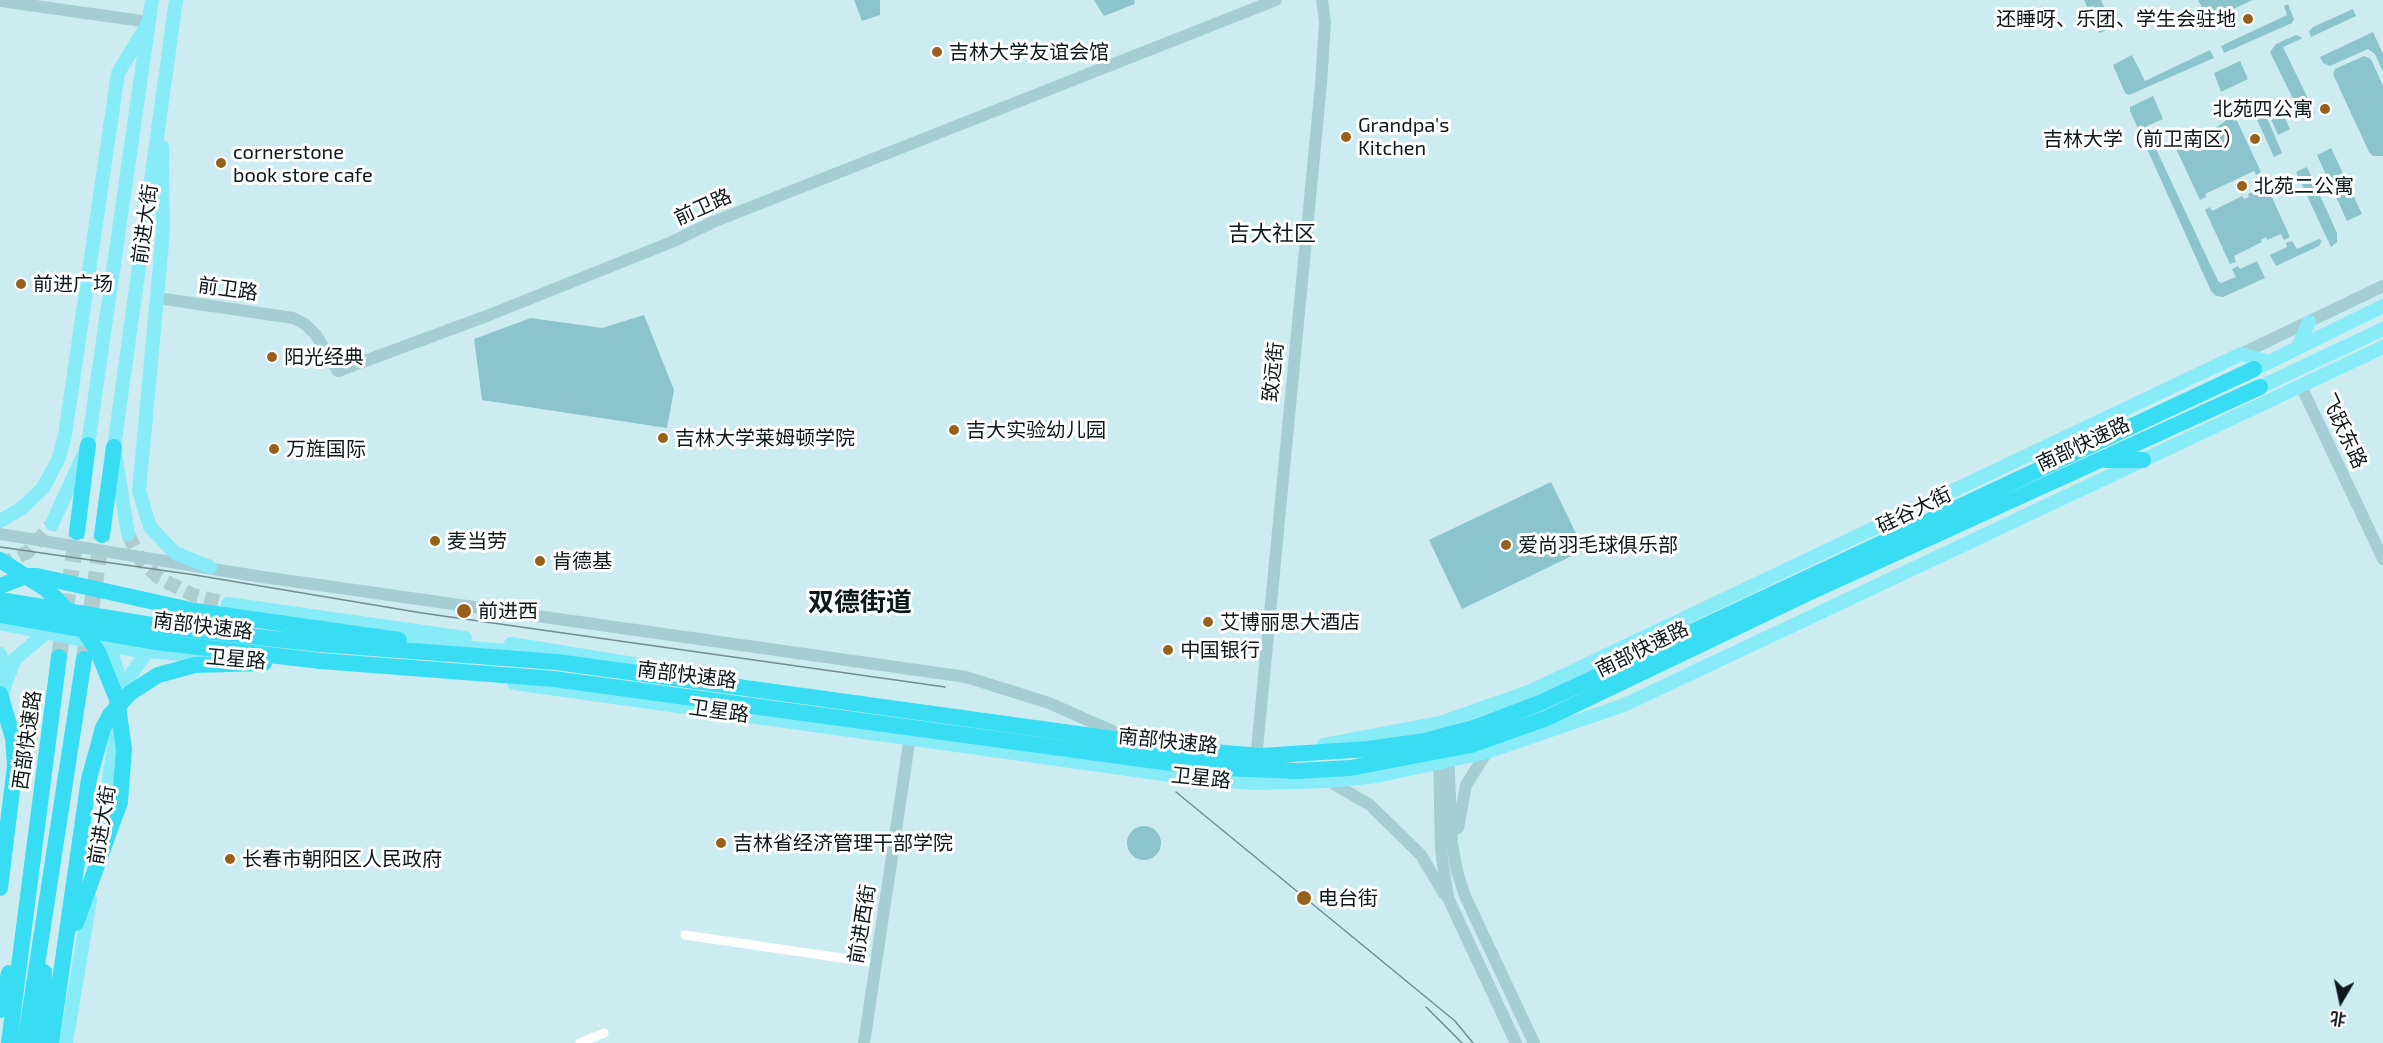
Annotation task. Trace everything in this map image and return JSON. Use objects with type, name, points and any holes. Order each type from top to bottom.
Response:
[{"type":"highway","name":"南部快速路","points":[[0,615],[156,642],[321,661],[554,679],[1200,767],[1297,771],[1350,768],[1428,755],[1482,741],[1547,718],[1806,586],[2261,365]]},
{"type":"highway","name":"南部快速路","points":[[0,600],[158,626],[320,644],[557,662],[1201,751],[1261,756],[1311,754],[1425,741],[1505,717],[2099,460],[2260,387]]},
{"type":"highway","points":[[77,531],[88,445]]},
{"type":"highway","points":[[102,535],[114,447]]},
{"type":"highway","points":[[2099,460],[2143,460]]},
{"type":"highway","points":[[0,560],[46,589],[78,621],[108,674],[122,725],[124,765],[120,802],[64,957]]},
{"type":"highway","points":[[0,586],[26,576],[45,577],[195,611],[557,662]]},
{"type":"highway","name":"西部快速路","points":[[9,1043],[59,657]]},
{"type":"highway","points":[[25,1043],[84,659]]},
{"type":"highway","points":[[51,1043],[89,779],[96,746],[110,715],[144,682],[174,669],[195,665],[321,661]]},
{"type":"highway","points":[[0,888],[15,789],[15,753],[2,689]]},
{"type":"highway","points":[[0,817],[6,852]]},
{"type":"highway","points":[[0,1010],[9,971],[20,951]]},
{"type":"highway","points":[[38,1043],[45,976],[39,953]]},
{"type":"main road","name":"前进大街","points":[[52,524],[88,445],[152,0]]},
{"type":"main road","name":"前进大街","points":[[129,534],[114,447],[176,0]]},
{"type":"main road","points":[[0,521],[22,508],[43,488],[59,458],[65,435],[118,73],[149,22]]},
{"type":"main road","points":[[161,107],[164,232],[139,491],[150,527],[175,553],[210,567]]},
{"type":"main road","points":[[2241,354],[2261,365],[2383,306]]},
{"type":"main road","points":[[2298,347],[2308,322]]},
{"type":"main road","points":[[2260,387],[2383,329]]},
{"type":"main road","points":[[1444,761],[1487,752],[1624,705],[2383,348]]},
{"type":"main road","name":"硅谷大街","points":[[1440,723],[1531,690],[1644,639],[2241,354]]},
{"type":"main road","name":"卫星路","points":[[0,593],[89,608],[297,634],[479,647],[675,671],[1119,734],[1257,749],[1295,749],[1332,744],[1440,723]]},
{"type":"main road","points":[[228,604],[675,671]]},
{"type":"main road","name":"前进大街","points":[[66,1043],[120,692],[110,645],[89,608]]},
{"type":"main road","points":[[2,689],[15,659],[44,633],[89,608]]},
{"type":"main road","name":"卫星路","points":[[0,623],[147,651],[457,676],[910,737],[1192,778],[1253,783],[1329,781],[1377,776],[1444,761]]},
{"type":"main road","points":[[118,716],[131,675],[147,651]]},
{"type":"main road","points":[[0,654],[2,689],[0,709]]},
{"type":"street","name":"前卫路","points":[[158,298],[293,318],[305,324],[316,335],[338,371],[484,318],[847,168],[1276,0]]},
{"type":"street","name":"致远街","points":[[1257,749],[1322,84],[1325,22],[1322,0]]},
{"type":"street","points":[[0,1],[149,22]]},
{"type":"street","name":"硅谷大街","points":[[2241,354],[2383,286]]},
{"type":"street","name":"飞跃东路","points":[[2301,386],[2383,559]]},
{"type":"street","name":"卫星路","points":[[0,534],[511,614],[966,677],[1049,703],[1119,734]]},
{"type":"street","name":"前进西街","points":[[864,1043],[915,705]]},
{"type":"street","points":[[1440,723],[1457,871],[1465,896],[1534,1043]]},
{"type":"street","points":[[1457,871],[1459,818],[1463,794],[1487,752]]},
{"type":"street","points":[[1444,761],[1441,850],[1448,898],[1516,1043]]},
{"type":"street","points":[[1329,781],[1370,805],[1421,855],[1438,887],[1448,898]]},
{"type":"street","points":[[685,934],[876,963]]},
{"type":"street","points":[[580,1043],[604,1033]]},
{"type":"shaded area","points":[[854,0],[880,0],[880,15],[862,21]]},
{"type":"shaded area","points":[[1094,0],[1134,0],[1135,4],[1104,16]]},
{"type":"shaded area","points":[[2084,0],[2101,0],[2114,27],[2099,33]]},
{"type":"shaded area","points":[[2198,0],[2253,0],[2209,20]]},
{"type":"shaded area","points":[[2288,4],[2294,19],[2292,23],[2224,53],[2221,46],[2287,15],[2284,6]]},
{"type":"shaded area","points":[[2353,9],[2356,16],[2311,37],[2309,31],[2313,27]]},
{"type":"shaded area","points":[[2373,32],[2383,54],[2383,72],[2375,54],[2368,49],[2330,66],[2323,63],[2320,57]]},
{"type":"shaded area","points":[[2296,35],[2303,38],[2283,47],[2315,113],[2303,119],[2270,52],[2276,44]]},
{"type":"shaded area","points":[[2210,50],[2214,58],[2129,95],[2125,93],[2113,65],[2132,55],[2145,81]]},
{"type":"shaded area","points":[[2364,56],[2371,59],[2383,86],[2383,156],[2373,156],[2369,152],[2333,74],[2335,69]]},
{"type":"shaded area","points":[[2240,61],[2248,79],[2221,92],[2214,73]]},
{"type":"shaded area","points":[[2153,96],[2163,119],[2147,126],[2148,132],[2218,281],[2221,283],[2236,277],[2232,269],[2238,266],[2240,269],[2257,261],[2265,278],[2223,297],[2216,296],[2211,291],[2130,111],[2130,107]]},
{"type":"shaded area","points":[[2272,100],[2274,105],[2278,104],[2290,129],[2278,135],[2264,104]]},
{"type":"shaded area","points":[[2262,106],[2282,153],[2274,157],[2253,111]]},
{"type":"shaded area","points":[[2232,110],[2261,172],[2256,175],[2254,171],[2205,194],[2206,197],[2200,200],[2171,138],[2178,135],[2181,141],[2209,128],[2211,131],[2228,119],[2226,113]]},
{"type":"shaded area","points":[[2331,148],[2362,214],[2347,221],[2317,155]]},
{"type":"shaded area","points":[[2307,167],[2337,233],[2337,242],[2331,247],[2296,172]]},
{"type":"shaded area","points":[[2265,182],[2290,237],[2284,240],[2281,234],[2267,240],[2266,237],[2261,240],[2262,242],[2234,256],[2236,262],[2230,264],[2205,210],[2210,207],[2212,211],[2242,196],[2244,199],[2249,197],[2248,194],[2261,188],[2260,184]]},
{"type":"shaded area","points":[[2319,239],[2322,241],[2319,246],[2276,266],[2270,255],[2287,247],[2286,243],[2292,241],[2297,249]]},
{"type":"shaded area","points":[[644,315],[674,390],[667,428],[482,400],[474,339],[531,318],[602,328]]},
{"type":"shaded area","name":"爱尚羽毛球俱乐部","points":[[1551,482],[1584,550],[1462,609],[1429,540]]},
{"type":"shaded area","points":[[1144,826],[1156,831],[1161,843],[1156,855],[1144,860],[1132,855],[1127,843],[1132,831]]},
{"type":"tunnel","points":[[0,565],[28,552],[52,524]]},
{"type":"tunnel","points":[[59,657],[77,532]]},
{"type":"tunnel","points":[[128,534],[141,561],[159,578],[193,595],[228,604]]},
{"type":"tunnel","points":[[84,659],[102,535]]},
{"type":"tram line","points":[[0,547],[195,575],[422,613],[945,687]]},
{"type":"tram line","points":[[1176,792],[1455,1021],[1473,1043]]},
{"type":"tram line","points":[[1426,1007],[1462,1043]]},
{"type":"place","name":"还睡呀、乐团、学生会驻地","points":[[2248,19]]},
{"type":"place","name":"吉林大学友谊会馆","points":[[937,52]]},
{"type":"place","name":"北苑四公寓","points":[[2325,109]]},
{"type":"place","name":"Grandpa's Kitchen","points":[[1346,137]]},
{"type":"place","name":"吉林大学（前卫南区）","points":[[2255,139]]},
{"type":"place","name":"cornerstone book store cafe","points":[[221,163]]},
{"type":"place","name":"北苑二公寓","points":[[2242,186]]},
{"type":"place","name":"前进广场","points":[[21,284]]},
{"type":"place","name":"阳光经典","points":[[272,357]]},
{"type":"place","name":"吉大实验幼儿园","points":[[954,430]]},
{"type":"place","name":"吉林大学莱姆顿学院","points":[[663,438]]},
{"type":"place","name":"万旌国际","points":[[274,449]]},
{"type":"place","name":"麦当劳","points":[[435,541]]},
{"type":"place","name":"爱尚羽毛球俱乐部","points":[[1506,545]]},
{"type":"place","name":"肯德基","points":[[540,561]]},
{"type":"place","name":"前进西","points":[[464,611]]},
{"type":"place","name":"艾博丽思大酒店","points":[[1208,622]]},
{"type":"place","name":"中国银行","points":[[1168,650]]},
{"type":"place","name":"吉林省经济管理干部学院","points":[[721,843]]},
{"type":"place","name":"长春市朝阳区人民政府","points":[[230,859]]},
{"type":"place","name":"电台街","points":[[1304,898]]},
{"type":"district","name":"吉大社区","points":[[1272,234]]},
{"type":"district","name":"双德街道","points":[[860,602]]}]
